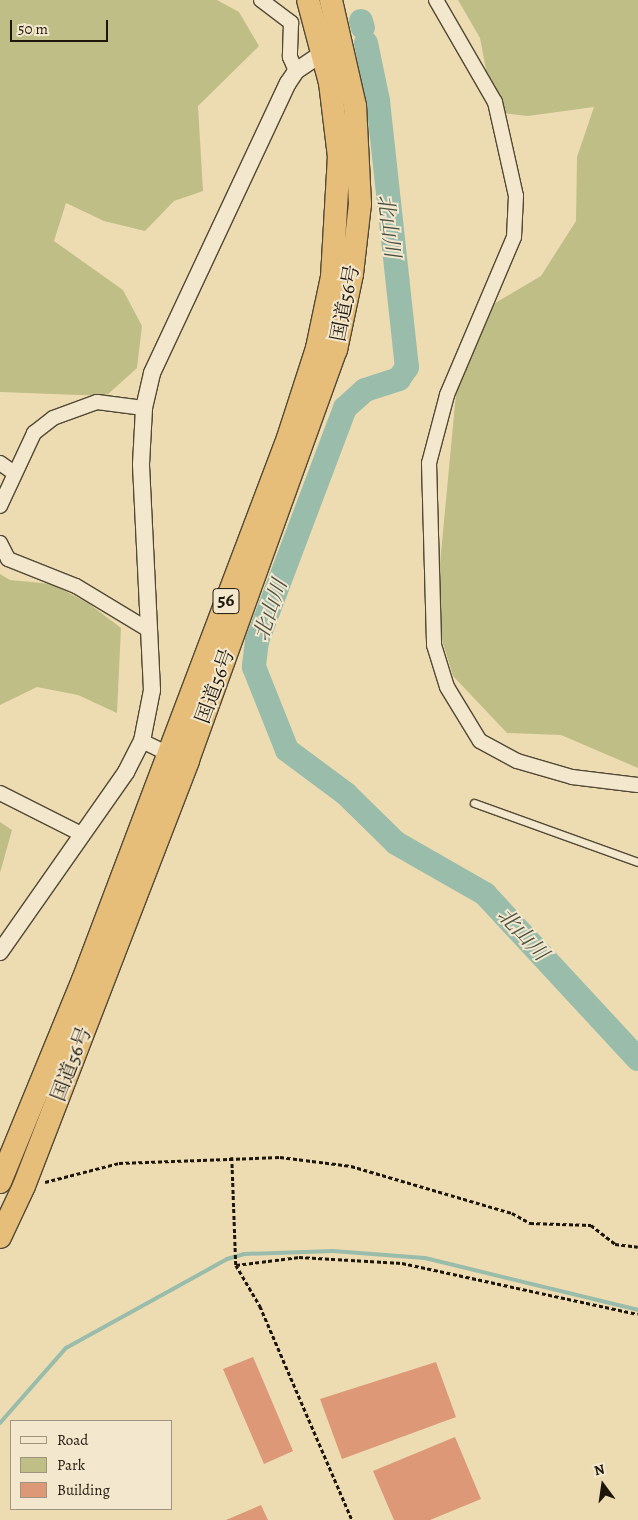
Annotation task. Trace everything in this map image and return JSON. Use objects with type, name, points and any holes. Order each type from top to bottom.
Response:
[{"type":"highway","name":"国道56号","points":[[0,1237],[24,1186],[177,757],[288,438],[317,348],[332,277],[339,205],[334,109],[323,51],[308,0]]},
{"type":"highway","name":"国道56号","points":[[0,1182],[177,757],[336,350],[352,274],[360,204],[355,106],[343,41],[331,0]]},
{"type":"street","points":[[261,0],[291,23],[290,57],[296,71]]},
{"type":"street","points":[[436,0],[496,102],[516,196],[514,237],[447,395],[428,462],[434,645],[446,687],[480,741],[517,760],[572,777],[638,785]]},
{"type":"street","points":[[0,952],[126,772],[142,741],[152,690],[144,408],[165,338],[296,71],[323,51],[343,41]]},
{"type":"street","points":[[0,506],[13,472],[34,433],[53,418],[97,402],[144,408]]},
{"type":"street","points":[[0,463],[13,472]]},
{"type":"street","points":[[0,543],[8,559],[76,586],[149,630]]},
{"type":"street","points":[[142,741],[177,757]]},
{"type":"street","points":[[0,793],[81,834]]},
{"type":"lane","points":[[474,803],[638,862]]},
{"type":"path","points":[[24,1186],[119,1163],[232,1157],[280,1157],[351,1166],[512,1213],[530,1224],[591,1225],[614,1244],[638,1247]]},
{"type":"path","points":[[232,1157],[233,1254],[236,1265],[260,1306],[352,1520]]},
{"type":"path","points":[[236,1265],[299,1257],[402,1263],[638,1314]]},
{"type":"green space","points":[[0,0],[217,0],[239,12],[259,46],[198,106],[203,191],[174,201],[145,231],[104,221],[66,203],[54,241],[123,290],[142,326],[137,368],[106,396],[0,392]]},
{"type":"green space","points":[[458,0],[638,0],[638,768],[561,735],[507,733],[453,676],[435,617],[458,372],[487,308],[541,276],[576,221],[577,157],[594,107],[528,116],[494,112],[480,38]]},
{"type":"green space","points":[[0,574],[10,580],[52,584],[88,603],[121,628],[117,713],[78,695],[37,687],[0,705]]},
{"type":"green space","points":[[0,822],[12,830],[0,873]]},
{"type":"building","points":[[253,1357],[293,1451],[264,1464],[223,1369]]},
{"type":"building","points":[[436,1362],[456,1417],[342,1459],[320,1399]]},
{"type":"building","points":[[455,1437],[481,1499],[430,1520],[394,1520],[373,1471]]},
{"type":"building","points":[[261,1505],[268,1520],[226,1520]]},
{"type":"waterway","name":"北山川","points":[[361,21],[363,28]]},
{"type":"waterway","name":"北山川","points":[[366,43],[378,101],[407,367],[399,379],[365,390],[345,408],[257,641],[254,667],[287,750],[346,794],[396,843],[485,894],[638,1059]]},
{"type":"waterway","points":[[0,1423],[66,1348],[227,1259],[244,1254],[333,1251],[425,1258],[638,1310]]}]
